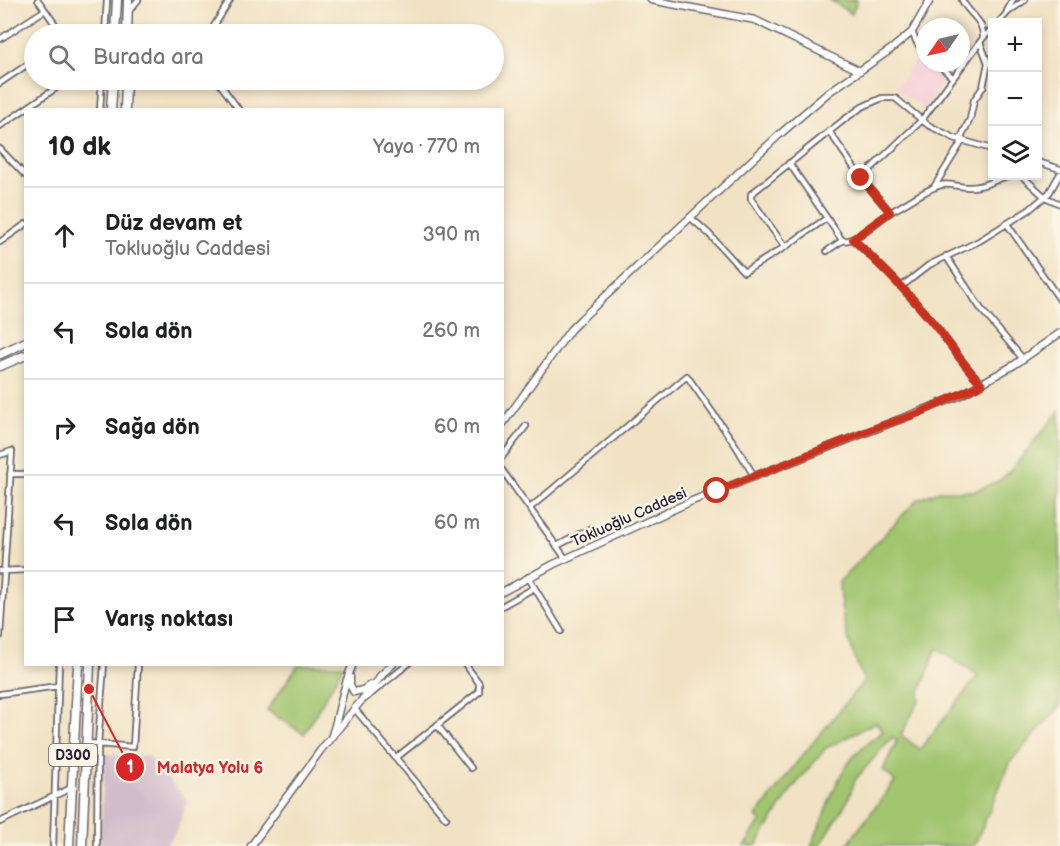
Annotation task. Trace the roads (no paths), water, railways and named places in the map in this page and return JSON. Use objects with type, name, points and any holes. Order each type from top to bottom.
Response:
[{"type":"highway","points":[[116,24],[117,0]]},
{"type":"highway","points":[[127,24],[128,0]]},
{"type":"highway","points":[[111,108],[112,90]]},
{"type":"highway","points":[[125,108],[126,90]]},
{"type":"highway","points":[[0,354],[24,343]]},
{"type":"highway","points":[[0,366],[24,356]]},
{"type":"highway","name":"D300","points":[[69,846],[78,666]]},
{"type":"highway","name":"D300","points":[[82,846],[90,666]]},
{"type":"street","points":[[38,0],[55,24]]},
{"type":"street","points":[[106,24],[107,0]]},
{"type":"street","points":[[128,13],[138,0]]},
{"type":"street","points":[[215,24],[230,0]]},
{"type":"street","points":[[651,0],[755,20],[860,71]]},
{"type":"street","points":[[504,422],[570,330],[786,129],[829,93],[912,32],[930,0]]},
{"type":"street","points":[[934,187],[962,140],[974,100],[983,87],[988,63],[979,20],[963,2],[957,0]]},
{"type":"street","points":[[1002,18],[1013,0]]},
{"type":"street","points":[[1005,15],[1025,0]]},
{"type":"street","points":[[0,39],[45,10]]},
{"type":"street","points":[[912,32],[916,41]]},
{"type":"street","points":[[861,178],[921,121],[988,34]]},
{"type":"street","points":[[0,82],[24,66]]},
{"type":"street","points":[[946,72],[953,78]]},
{"type":"street","points":[[27,108],[53,90]]},
{"type":"street","points":[[100,108],[101,90]]},
{"type":"street","points":[[224,90],[238,108]]},
{"type":"street","points":[[785,247],[750,197],[752,192],[862,107],[885,97],[895,98],[921,121],[962,140],[988,148]]},
{"type":"street","points":[[0,126],[24,110]]},
{"type":"street","points":[[21,112],[24,116]]},
{"type":"street","points":[[829,131],[861,178],[890,212]]},
{"type":"street","points":[[0,148],[24,175]]},
{"type":"street","points":[[789,163],[843,240]]},
{"type":"street","points":[[1042,165],[1060,169]]},
{"type":"street","points":[[902,287],[921,270],[972,245],[1045,197],[1060,174]]},
{"type":"street","points":[[827,251],[843,240],[853,239],[890,212],[934,187],[945,184],[979,187],[997,180]]},
{"type":"street","points":[[1026,180],[1045,197],[1060,204]]},
{"type":"street","points":[[689,217],[709,234],[744,272],[827,218]]},
{"type":"street","points":[[1007,224],[1060,300]]},
{"type":"street","points":[[0,241],[24,228]]},
{"type":"street","points":[[853,239],[902,287],[982,384]]},
{"type":"street","points":[[946,256],[981,309],[1024,359]]},
{"type":"street","name":"Tokluoğlu Caddesi","points":[[504,591],[528,577],[681,506],[919,413],[982,384],[1024,359],[1060,333]]},
{"type":"street","points":[[530,508],[687,376],[754,476]]},
{"type":"street","points":[[504,454],[526,426]]},
{"type":"street","points":[[0,454],[12,451],[2,570],[0,636]]},
{"type":"street","points":[[504,473],[566,559]]},
{"type":"street","points":[[10,474],[24,474]]},
{"type":"street","points":[[0,511],[8,508]]},
{"type":"street","points":[[557,546],[591,528]]},
{"type":"street","points":[[2,570],[24,570]]},
{"type":"street","points":[[528,577],[561,630]]},
{"type":"street","points":[[504,605],[534,588]]},
{"type":"street","points":[[53,846],[59,666]]},
{"type":"street","points":[[97,846],[99,744],[104,666]]},
{"type":"street","points":[[87,743],[133,747],[138,666]]},
{"type":"street","points":[[331,738],[352,666]]},
{"type":"street","points":[[352,666],[350,683],[357,705],[446,818]]},
{"type":"street","points":[[251,846],[331,738],[391,666]]},
{"type":"street","points":[[343,697],[347,706],[357,705],[406,666]]},
{"type":"street","points":[[397,756],[478,692],[479,683],[466,666]]},
{"type":"street","points":[[343,697],[365,689],[383,675]]},
{"type":"street","points":[[0,694],[58,686]]},
{"type":"street","points":[[437,725],[471,768]]},
{"type":"street","points":[[0,822],[72,787]]},
{"type":"place","name":"Malatya Yolu 6","points":[[89,689]]}]
